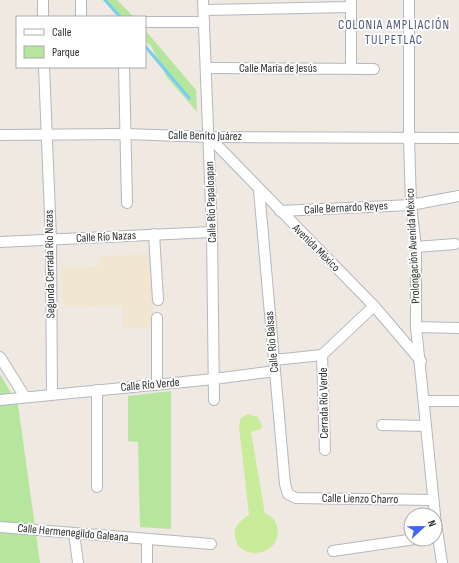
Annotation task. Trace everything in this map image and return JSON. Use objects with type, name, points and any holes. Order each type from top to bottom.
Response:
[{"type":"street","points":[[43,0],[43,16]]},
{"type":"street","points":[[81,0],[81,16]]},
{"type":"street","name":"Prolongación Avenida México","points":[[409,0],[409,138],[411,205],[416,247],[416,327],[425,401],[434,507]]},
{"type":"street","points":[[203,5],[350,4],[351,68]]},
{"type":"street","name":"Calle Río Papaloapan","points":[[203,5],[212,232],[214,400]]},
{"type":"street","points":[[146,22],[204,22]]},
{"type":"street","points":[[44,68],[46,134]]},
{"type":"street","points":[[124,68],[127,203]]},
{"type":"street","name":"Calle María de Jesús","points":[[206,68],[374,69]]},
{"type":"street","name":"Calle Benito Juárez","points":[[0,134],[459,138]]},
{"type":"street","name":"Segunda Cerrada Río Nazas","points":[[46,134],[51,239],[52,394]]},
{"type":"street","name":"Avenida México","points":[[209,137],[259,190],[374,306],[421,361]]},
{"type":"street","name":"Calle Río Balsas","points":[[259,190],[284,484],[288,494]]},
{"type":"street","name":"Calle Bernardo Reyes","points":[[280,211],[411,205],[459,196]]},
{"type":"street","name":"Calle Río Nazas","points":[[0,242],[212,232]]},
{"type":"street","points":[[154,234],[158,300]]},
{"type":"street","points":[[416,247],[455,244]]},
{"type":"street","points":[[274,360],[322,355],[374,306]]},
{"type":"street","points":[[156,318],[157,385]]},
{"type":"street","points":[[416,327],[459,328]]},
{"type":"street","name":"Cerrada Río Verde","points":[[322,355],[325,450]]},
{"type":"street","points":[[0,357],[25,397]]},
{"type":"street","name":"Calle Río Verde","points":[[0,400],[214,379],[274,371]]},
{"type":"street","points":[[96,390],[97,487]]},
{"type":"street","points":[[425,401],[459,401]]},
{"type":"street","points":[[382,425],[426,426]]},
{"type":"street","name":"Calle Lienzo Charro","points":[[288,494],[296,498],[433,500]]},
{"type":"street","name":"Calle Hermenegildo Galeana","points":[[0,527],[210,544]]},
{"type":"street","points":[[74,533],[78,563]]},
{"type":"street","points":[[147,539],[147,563]]},
{"type":"street","points":[[333,551],[403,541]]},
{"type":"street","name":"Prolongación Avenida México","points":[[438,547],[442,563]]},
{"type":"shaded area","points":[[151,254],[154,327],[123,328],[122,305],[63,307],[61,267],[100,266],[100,256]]},
{"type":"green space","points":[[103,0],[117,0],[133,16],[119,16]]},
{"type":"green space","points":[[146,31],[196,90],[197,112],[166,76],[151,46],[146,42]]},
{"type":"green space","points":[[0,374],[18,405],[40,563],[0,563]]},
{"type":"green space","points":[[171,391],[171,529],[140,527],[138,442],[128,441],[128,396]]},
{"type":"green space","points":[[248,414],[258,417],[262,425],[261,429],[251,432],[265,514],[273,518],[277,526],[277,536],[274,544],[268,550],[252,553],[244,550],[238,545],[235,537],[236,527],[249,515],[239,427],[241,418]]},
{"type":"waterway","points":[[105,0],[119,16]]},
{"type":"waterway","points":[[146,47],[189,98]]},
{"type":"district","name":"COLONIA AMPLIACIÓN TULPETLAC","points":[[394,32]]}]
